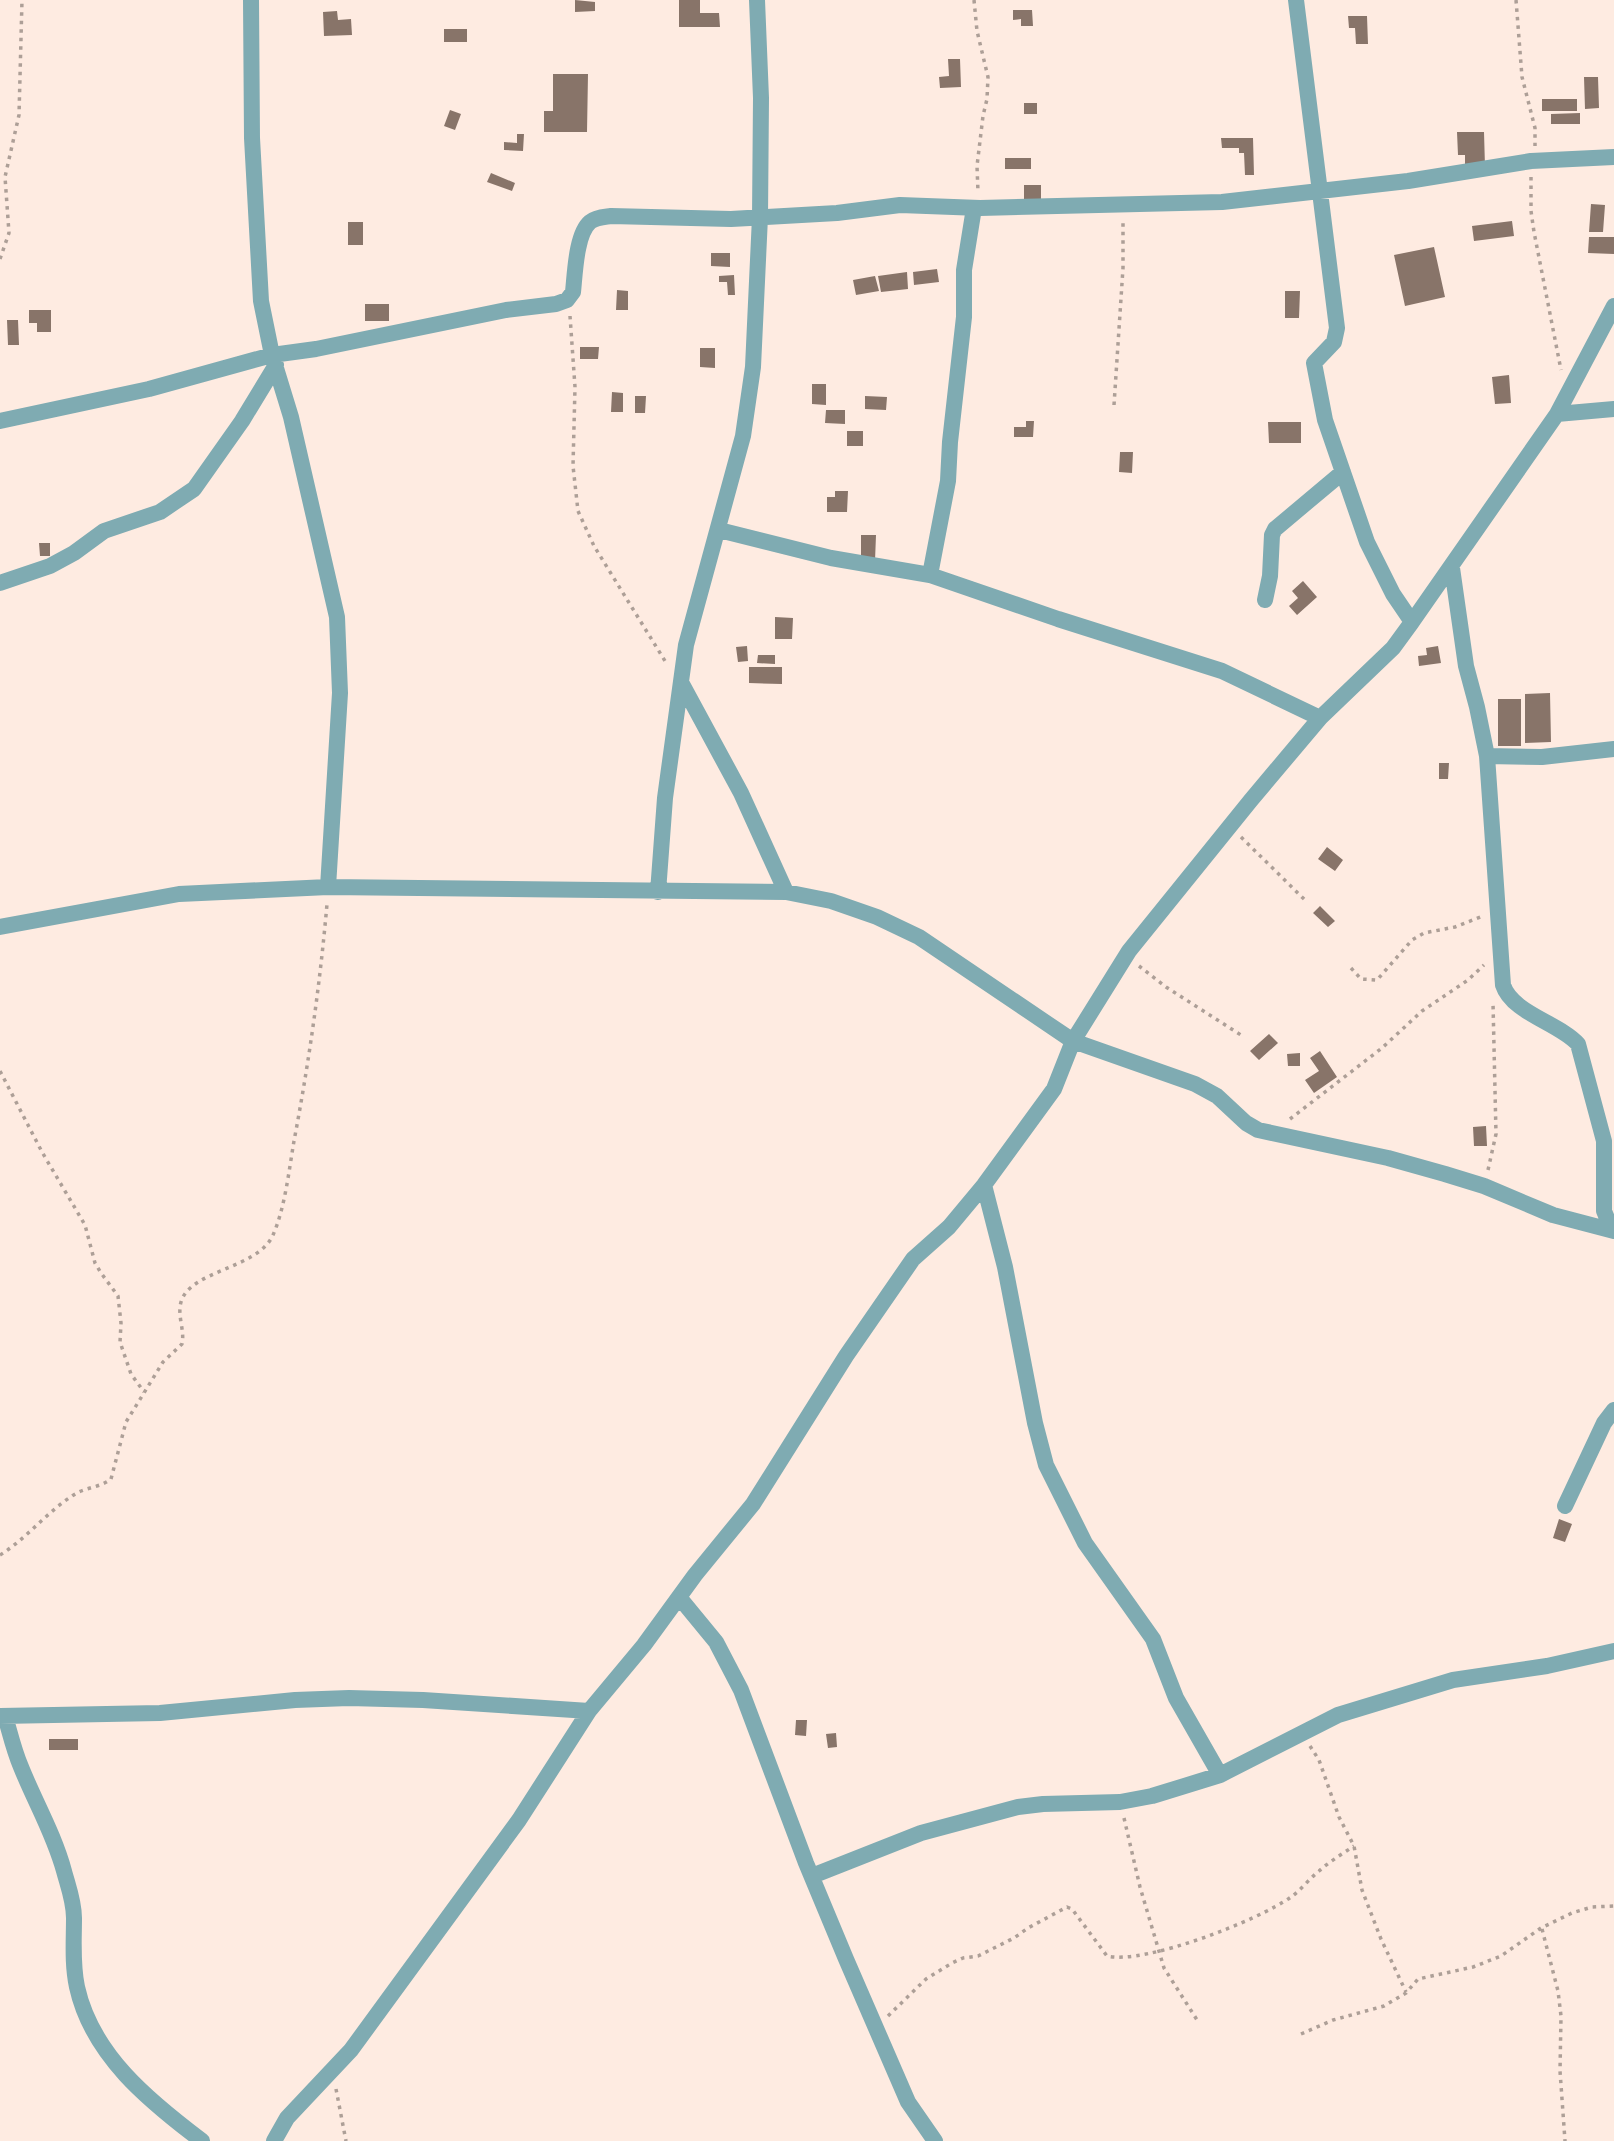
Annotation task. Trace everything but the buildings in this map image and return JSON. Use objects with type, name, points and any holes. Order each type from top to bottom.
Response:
[{"type":"street","points":[[251,0],[252,138],[261,301],[337,617],[340,693],[328,887]]},
{"type":"street","points":[[658,892],[665,798],[686,645],[743,436],[754,367],[761,98],[757,0]]},
{"type":"street","points":[[1296,0],[1337,328],[1334,342],[1316,360],[1314,370],[1325,421],[1367,542],[1378,568],[1412,622]]},
{"type":"street","points":[[0,421],[316,349],[506,310],[556,304],[567,300],[573,292],[582,234],[596,218],[760,217],[837,213],[900,205],[977,208],[1222,202],[1408,181],[1531,161],[1614,157]]},
{"type":"street","points":[[930,575],[948,481],[964,317],[964,270],[977,208]]},
{"type":"street","points":[[274,2141],[288,2118],[351,2050],[519,1820],[589,1711],[754,1504],[846,1356],[913,1259],[949,1227],[984,1185],[1054,1089],[1073,1041],[1126,956],[1320,718],[1393,648],[1452,568],[1557,414],[1614,306]]},
{"type":"street","points":[[0,583],[50,566],[74,553],[104,531],[160,512],[194,489],[242,421],[274,360]]},
{"type":"street","points":[[1557,414],[1614,409]]},
{"type":"street","points":[[1265,600],[1275,528],[1343,472]]},
{"type":"street","points":[[719,530],[831,558],[930,575],[1222,671],[1320,718]]},
{"type":"street","points":[[1452,568],[1466,666],[1487,756],[1503,983],[1508,995],[1528,1012],[1571,1036],[1581,1050],[1604,1141],[1604,1211],[1613,1231]]},
{"type":"street","points":[[682,684],[741,793],[786,892]]},
{"type":"street","points":[[1487,756],[1542,757],[1614,749]]},
{"type":"street","points":[[0,927],[179,894],[328,887],[786,892],[831,901],[877,917],[919,937],[1073,1041],[1195,1084],[1217,1096],[1245,1123],[1258,1130],[1388,1158],[1486,1187],[1553,1215],[1613,1231]]},
{"type":"street","points":[[984,1185],[1005,1268],[1035,1423],[1046,1465],[1085,1543],[1153,1639],[1177,1698],[1220,1775]]},
{"type":"street","points":[[1565,1506],[1604,1423],[1614,1410]]},
{"type":"street","points":[[679,1597],[716,1642],[740,1690],[812,1876],[908,2102],[935,2141]]},
{"type":"street","points":[[812,1876],[921,1833],[1018,1807],[1120,1802],[1152,1796],[1220,1775],[1338,1715],[1453,1680],[1548,1666],[1614,1651]]},
{"type":"street","points":[[202,2141],[154,2104],[119,2067],[88,2022],[76,1986],[72,1899],[57,1845],[20,1767],[2,1716],[160,1713],[295,1700],[349,1698],[589,1711]]},
{"type":"path","points":[[0,259],[9,233],[5,177],[19,115],[22,0]]},
{"type":"path","points":[[974,0],[976,31],[988,77],[976,166],[977,208]]},
{"type":"path","points":[[1516,0],[1522,77],[1536,141],[1531,161],[1531,211],[1567,396]]},
{"type":"path","points":[[1114,405],[1125,204]]},
{"type":"path","points":[[567,300],[573,334],[575,387],[572,432],[578,511],[593,546],[652,642],[682,684]]},
{"type":"path","points":[[1230,826],[1306,901]]},
{"type":"path","points":[[0,1555],[73,1494],[104,1485],[111,1479],[126,1422],[163,1362],[182,1344],[182,1299],[189,1289],[262,1252],[273,1235],[312,1048],[328,887]]},
{"type":"path","points":[[1351,968],[1362,979],[1377,980],[1412,940],[1424,933],[1455,927],[1498,910]]},
{"type":"path","points":[[1272,1134],[1382,1048],[1422,1011],[1468,980],[1500,949]]},
{"type":"path","points":[[1126,956],[1166,987],[1244,1037]]},
{"type":"path","points":[[1486,1187],[1496,1134],[1492,1008],[1494,996],[1503,983]]},
{"type":"path","points":[[0,1071],[42,1153],[85,1225],[100,1273],[118,1296],[120,1342],[131,1374],[144,1392]]},
{"type":"path","points":[[1301,1733],[1319,1760],[1339,1817],[1354,1846],[1362,1889],[1406,1993]]},
{"type":"path","points":[[1120,1802],[1164,1968],[1199,2023]]},
{"type":"path","points":[[877,2027],[926,1979],[951,1963],[978,1956],[1066,1908],[1072,1909],[1107,1956],[1120,1958],[1158,1951],[1233,1927],[1269,1911],[1293,1896],[1320,1870],[1354,1846]]},
{"type":"path","points":[[1301,2034],[1333,2020],[1384,2006],[1406,1993],[1418,1979],[1473,1967],[1501,1956],[1541,1928],[1573,1913],[1592,1907],[1614,1906]]},
{"type":"path","points":[[1541,1928],[1560,2003],[1560,2071],[1565,2141]]},
{"type":"path","points":[[332,2070],[346,2141]]}]
